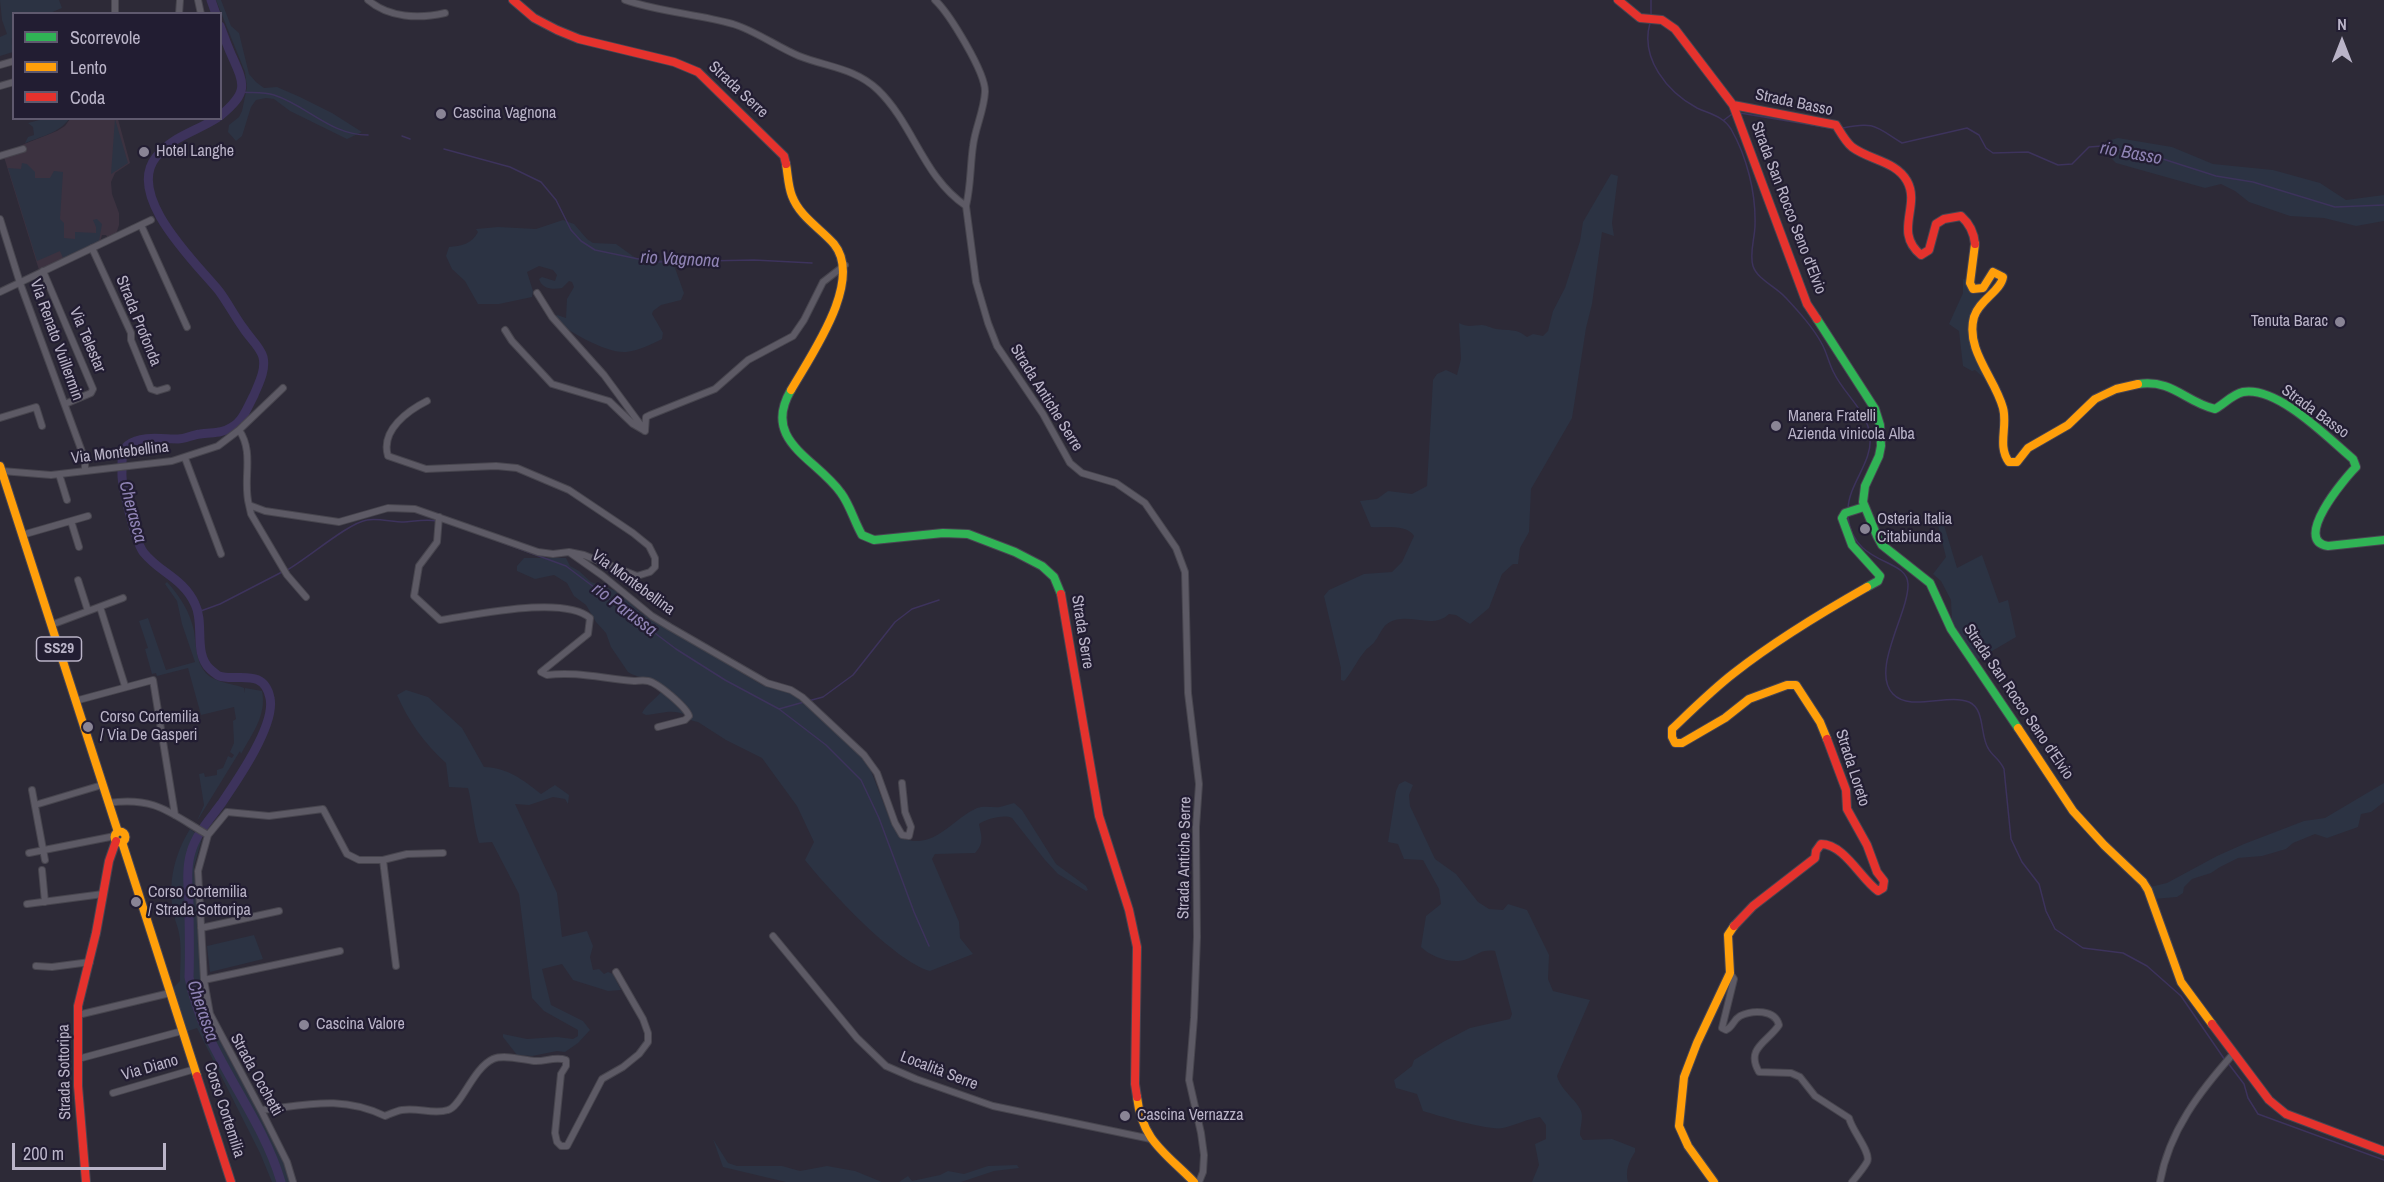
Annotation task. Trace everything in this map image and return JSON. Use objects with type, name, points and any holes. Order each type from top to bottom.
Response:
[{"type":"street","points":[[368,0],[387,12],[403,15],[429,17],[445,13]]},
{"type":"street","name":"Strada Serre","points":[[513,0],[532,18],[577,40],[681,64],[698,72],[784,156],[789,170],[794,202],[804,217],[830,239],[845,265],[845,283],[837,306],[786,400],[782,413],[782,429],[792,444],[831,481],[842,495],[862,535],[874,540],[943,533],[968,534],[1015,552],[1042,566],[1054,577],[1061,594],[1099,816],[1129,910],[1137,947],[1135,1084],[1139,1114],[1151,1139],[1162,1153],[1175,1162],[1194,1182]]},
{"type":"street","points":[[625,0],[648,3],[734,25],[799,56],[855,73],[879,91],[899,115],[938,181],[950,196],[966,206]]},
{"type":"street","name":"Strada Antiche Serre","points":[[934,0],[964,42],[985,84],[983,105],[973,142],[966,206],[976,282],[993,337],[1043,414],[1070,463],[1082,473],[1116,483],[1145,503],[1176,548],[1185,572],[1188,693],[1199,784],[1196,827],[1197,937],[1189,1080],[1204,1155],[1203,1172],[1199,1182]]},
{"type":"street","name":"Strada San Rocco Seno d'Elvio","points":[[1618,0],[1635,15],[1659,19],[1676,29],[1735,111],[1807,304],[1864,388],[1875,410],[1880,425],[1881,446],[1879,456],[1865,486],[1860,509],[1882,545],[1930,583],[1951,629],[2073,811],[2143,882],[2148,890],[2181,982],[2233,1055],[2269,1100],[2286,1114],[2384,1151]]},
{"type":"street","name":"Strada Basso","points":[[1735,111],[1822,122],[1838,130],[1852,149],[1892,168],[1906,178],[1910,188],[1907,226],[1915,252],[1921,255],[1929,250],[1931,230],[1937,222],[1949,217],[1961,216],[1968,221],[1976,257],[1970,283],[1973,289],[1983,288],[1993,272],[2002,274],[2002,284],[1978,305],[1972,321],[1971,336],[2003,410],[2004,454],[2009,462],[2017,462],[2030,445],[2068,425],[2096,398],[2113,390],[2157,383],[2168,385],[2205,408],[2215,409],[2234,395],[2243,392],[2257,393],[2287,406],[2356,463],[2355,469],[2338,486],[2313,535],[2318,543],[2328,546],[2384,540]]},
{"type":"street","points":[[0,156],[23,149]]},
{"type":"street","name":"Via Renato Vuillermin","points":[[0,219],[20,283],[85,460],[85,471]]},
{"type":"street","points":[[0,292],[151,220]]},
{"type":"street","points":[[141,225],[187,327]]},
{"type":"street","name":"Strada Profonda","points":[[92,248],[131,333],[131,340],[151,389],[157,391],[168,388]]},
{"type":"street","points":[[645,431],[646,417],[715,388],[747,360],[793,336],[804,320],[823,282],[845,265]]},
{"type":"street","name":"Via Telestar","points":[[43,271],[93,389],[91,393],[65,404]]},
{"type":"street","points":[[537,293],[552,317],[604,375],[645,431]]},
{"type":"street","points":[[505,330],[518,348],[552,384],[609,401],[633,424],[645,431]]},
{"type":"street","name":"Via Montebellina","points":[[1,468],[59,474],[155,464],[185,458],[218,446],[239,430],[283,388]]},
{"type":"street","points":[[427,400],[407,411],[395,426],[387,446],[388,456],[426,469],[496,466],[517,468],[569,490],[633,532],[649,546],[655,558],[655,567],[650,572],[637,576],[584,555],[569,552]]},
{"type":"street","points":[[0,418],[36,406],[42,426]]},
{"type":"street","points":[[239,430],[246,442],[248,474],[246,496],[251,514],[285,571],[306,597]]},
{"type":"street","name":"Via Montebellina","points":[[185,458],[221,554]]},
{"type":"street","name":"Corso Cortemilia","points":[[1,468],[108,803],[117,838],[231,1182]]},
{"type":"street","name":"Via Montebellina","points":[[59,474],[67,500]]},
{"type":"street","name":"Via Montebellina","points":[[249,505],[265,511],[339,522],[388,508],[415,509],[439,520],[538,552],[553,554],[569,552],[669,627],[767,683],[791,690],[805,699],[864,754],[878,773],[895,823],[902,835],[909,836],[911,827],[905,812],[902,783]]},
{"type":"street","name":"Strada Loreto","points":[[1714,1182],[1688,1146],[1679,1126],[1680,1098],[1684,1077],[1697,1043],[1730,973],[1728,935],[1739,919],[1753,906],[1815,858],[1816,851],[1821,844],[1829,844],[1851,862],[1878,891],[1883,888],[1884,881],[1877,872],[1867,845],[1847,809],[1846,790],[1820,722],[1796,685],[1787,685],[1749,699],[1725,718],[1682,743],[1675,744],[1672,729],[1717,687],[1818,615],[1878,580],[1880,576],[1877,569],[1865,560],[1850,542],[1842,518],[1845,513],[1860,509]]},
{"type":"street","points":[[22,536],[87,516]]},
{"type":"street","points":[[439,520],[438,542],[419,566],[414,596],[440,620],[541,606],[582,610],[590,618],[588,634],[541,672],[547,675],[565,673],[634,681],[646,680],[653,683],[678,702],[689,716],[685,720],[658,727]]},
{"type":"street","points":[[71,521],[79,547]]},
{"type":"street","points":[[78,580],[88,611]]},
{"type":"street","points":[[51,625],[123,598]]},
{"type":"street","points":[[100,607],[125,686]]},
{"type":"street","points":[[75,701],[153,680],[174,815]]},
{"type":"street","points":[[35,805],[102,785]]},
{"type":"street","points":[[32,790],[45,860]]},
{"type":"street","points":[[108,803],[124,801],[152,803],[208,835]]},
{"type":"street","name":"Strada Occhetti","points":[[293,1182],[261,1110],[210,1014],[204,980],[198,871],[208,835],[227,813],[269,816],[323,808],[346,854],[359,860],[383,860],[407,854],[443,853]]},
{"type":"street","points":[[28,853],[117,838]]},
{"type":"street","name":"Strada Sottoripa","points":[[86,1182],[78,1086],[78,1006],[117,838]]},
{"type":"street","points":[[383,860],[396,966]]},
{"type":"street","points":[[42,870],[45,902]]},
{"type":"street","points":[[27,904],[103,894]]},
{"type":"street","points":[[201,928],[279,911]]},
{"type":"street","name":"Località Serre","points":[[773,936],[856,1038],[886,1065],[916,1079],[993,1106],[1151,1139]]},
{"type":"street","points":[[204,980],[340,951]]},
{"type":"street","points":[[36,966],[90,962]]},
{"type":"street","points":[[261,1110],[321,1102],[341,1102],[385,1116],[401,1110],[436,1112],[451,1110],[478,1072],[493,1059],[539,1061],[560,1057],[566,1060],[566,1066],[561,1074],[555,1133],[557,1142],[561,1146],[567,1146],[602,1079],[623,1067],[639,1054],[648,1042],[648,1033],[643,1018],[616,972]]},
{"type":"street","points":[[1730,973],[1734,979],[1722,1028],[1726,1030],[1731,1028],[1741,1016],[1761,1012],[1773,1014],[1778,1018],[1779,1024],[1775,1031],[1754,1055],[1754,1064],[1759,1072],[1791,1072],[1800,1077],[1815,1096],[1849,1118],[1852,1128],[1869,1154],[1869,1161],[1852,1182]]},
{"type":"street","points":[[78,1015],[170,993]]},
{"type":"street","points":[[78,1059],[182,1031]]},
{"type":"street","points":[[2160,1182],[2164,1162],[2186,1114],[2233,1055]]},
{"type":"street","name":"Via Diano","points":[[113,1093],[195,1069]]},
{"type":"shaded area","points":[[0,0],[59,0],[62,8],[52,12],[12,12],[12,52],[0,56],[0,37],[7,34],[2,20]]},
{"type":"shaded area","points":[[216,0],[221,0],[231,26],[239,33],[249,74],[256,82],[264,88],[277,87],[300,97],[362,132],[347,139],[290,111],[274,99],[266,98],[256,100],[251,107],[242,136],[236,141],[228,132],[229,125],[239,117],[242,111],[247,87],[245,72]]},
{"type":"shaded area","points":[[39,120],[68,120],[55,131],[25,143],[28,137],[34,135],[33,127],[28,123]]},
{"type":"shaded area","points":[[69,120],[118,120],[130,163],[115,173],[111,182],[112,194],[119,213],[119,225],[116,234],[108,238],[102,235],[100,242],[39,270],[4,157],[23,151],[22,145],[65,126]]},
{"type":"shaded area","points":[[115,120],[115,120],[128,163],[111,174]]},
{"type":"shaded area","points":[[2118,138],[2172,147],[2213,164],[2273,170],[2320,183],[2346,200],[2384,195],[2384,221],[2356,226],[2324,218],[2290,216],[2249,202],[2221,184],[2205,188],[2116,163],[2109,156],[2111,140]]},
{"type":"shaded area","points":[[22,163],[27,164],[35,172],[35,178],[50,178],[54,171],[63,172],[60,219],[64,223],[64,238],[75,239],[75,232],[96,233],[93,220],[97,219],[102,224],[99,241],[63,258],[60,251],[37,261],[8,168],[21,169]]},
{"type":"shaded area","points":[[1611,174],[1618,176],[1612,223],[1614,236],[1602,232],[1572,418],[1531,489],[1529,532],[1520,548],[1518,564],[1513,564],[1502,574],[1489,608],[1470,624],[1456,615],[1449,614],[1436,621],[1397,619],[1390,622],[1362,654],[1346,679],[1341,680],[1341,668],[1324,596],[1329,590],[1364,574],[1392,572],[1402,562],[1414,536],[1411,532],[1401,528],[1371,527],[1360,501],[1377,499],[1388,491],[1412,494],[1427,486],[1433,380],[1437,374],[1446,370],[1457,375],[1461,359],[1459,323],[1516,331],[1527,337],[1533,334],[1543,336],[1548,331],[1553,311],[1565,288],[1580,241],[1583,222]]},
{"type":"shaded area","points":[[563,220],[574,224],[593,243],[616,244],[637,259],[668,260],[675,268],[684,293],[681,300],[661,305],[652,314],[663,333],[662,339],[635,350],[618,352],[598,346],[577,335],[554,318],[557,315],[566,318],[567,299],[574,287],[572,282],[569,281],[562,288],[545,287],[539,279],[542,277],[555,281],[557,275],[553,270],[539,266],[527,272],[533,291],[532,297],[499,304],[478,304],[465,281],[452,269],[446,256],[449,247],[462,245],[473,239],[478,232],[476,229],[498,227],[536,229]]},
{"type":"shaded area","points":[[1963,279],[1968,280],[1970,292],[1983,295],[1971,318],[1969,338],[1976,359],[1988,382],[1975,370],[1972,371],[1963,366],[1959,331],[1949,324],[1963,293]]},
{"type":"shaded area","points":[[1941,515],[1957,568],[1982,555],[1999,603],[2008,600],[2016,637],[1975,661],[1952,621],[1951,600],[1941,581],[1933,574],[1946,557],[1936,517]]},
{"type":"shaded area","points":[[524,558],[566,558],[570,566],[591,582],[619,592],[640,612],[762,685],[791,693],[808,705],[861,757],[871,771],[892,825],[902,838],[913,841],[924,840],[942,832],[977,808],[1000,807],[1014,803],[1022,810],[1056,864],[1086,886],[1088,890],[1086,891],[1058,874],[1012,818],[1000,817],[986,820],[979,824],[981,842],[975,853],[935,854],[932,859],[959,922],[960,938],[973,954],[930,971],[915,965],[863,923],[805,860],[814,842],[797,806],[762,758],[681,713],[646,715],[642,713],[663,689],[661,684],[628,672],[611,647],[606,633],[586,605],[574,596],[567,583],[554,575],[535,579],[517,571],[517,566]]},
{"type":"shaded area","points":[[167,582],[190,617],[198,658],[205,672],[218,681],[244,688],[244,693],[245,688],[262,691],[262,708],[254,732],[197,821],[204,805],[199,774],[204,773],[205,777],[217,775],[217,770],[223,768],[228,756],[232,758],[234,755],[230,752],[234,743],[233,721],[236,719],[234,707],[201,715],[188,668],[157,676],[156,673],[152,674],[145,649],[148,648],[139,621],[148,618],[166,670],[195,662],[177,601],[165,584]]},
{"type":"shaded area","points":[[406,690],[428,697],[462,728],[484,767],[508,772],[541,794],[555,785],[569,795],[568,804],[565,799],[553,797],[529,805],[515,804],[557,893],[562,937],[587,931],[593,946],[590,957],[593,970],[599,969],[604,974],[608,972],[613,974],[621,990],[608,991],[573,980],[562,964],[542,969],[551,1005],[583,1021],[590,1030],[578,1043],[565,1052],[557,1051],[532,1056],[517,1055],[503,1037],[503,1034],[527,1039],[557,1037],[573,1039],[578,1036],[578,1030],[544,1011],[532,998],[519,894],[492,842],[479,843],[468,788],[449,787],[446,763],[424,740],[407,714],[397,695]]},
{"type":"shaded area","points":[[1405,781],[1413,785],[1409,795],[1410,806],[1435,859],[1456,874],[1478,902],[1489,909],[1503,910],[1508,904],[1527,910],[1549,955],[1548,979],[1553,991],[1590,1000],[1557,1076],[1581,1111],[1580,1135],[1583,1140],[1612,1139],[1635,1148],[1627,1170],[1628,1182],[1532,1182],[1539,1165],[1535,1144],[1546,1139],[1546,1125],[1540,1117],[1503,1128],[1476,1125],[1423,1111],[1417,1094],[1396,1088],[1394,1080],[1412,1066],[1414,1060],[1470,1028],[1510,1019],[1512,1014],[1495,951],[1484,951],[1467,959],[1455,961],[1436,957],[1421,947],[1426,916],[1441,904],[1439,889],[1423,860],[1404,859],[1398,844],[1388,842],[1396,791],[1399,784]]},
{"type":"shaded area","points":[[2384,783],[2384,802],[2371,812],[2361,814],[2358,827],[2327,838],[2315,834],[2293,843],[2286,849],[2262,856],[2238,858],[2211,873],[2192,879],[2184,887],[2183,893],[2177,897],[2153,899],[2150,887],[2167,883],[2244,844],[2304,821],[2325,818]]},
{"type":"shaded area","points":[[190,829],[202,838],[194,867],[202,983],[207,1015],[257,1108],[282,1159],[290,1182],[272,1182],[260,1153],[197,1028],[185,1032],[171,990],[180,981],[181,957],[179,933],[172,904],[173,870]]},
{"type":"shaded area","points":[[254,935],[263,959],[210,972],[207,946]]},
{"type":"shaded area","points":[[713,1139],[728,1163],[737,1166],[782,1166],[800,1171],[827,1166],[855,1171],[882,1182],[786,1182],[723,1167]]},
{"type":"shaded area","points":[[1017,1165],[1019,1168],[994,1171],[961,1182],[899,1182],[908,1176],[912,1181],[948,1171],[964,1174],[988,1166]]},
{"type":"waterway","name":"Cherasca","points":[[211,0],[215,12]]},
{"type":"waterway","points":[[1651,0],[1651,15]]},
{"type":"waterway","points":[[1650,23],[1649,49],[1658,73],[1686,101],[1724,121],[1731,129],[1742,151],[1754,200],[1755,225],[1752,256],[1755,271],[1781,293],[1810,325],[1822,344],[1838,381],[1865,419],[1870,436],[1870,446],[1865,464],[1852,490],[1848,509]]},
{"type":"waterway","name":"Cherasca","points":[[222,31],[239,73],[242,88],[236,101],[222,114]]},
{"type":"waterway","name":"rio Vagnona","points":[[241,92],[274,95],[342,130],[368,135]]},
{"type":"waterway","name":"rio Basso","points":[[1740,113],[1836,129]]},
{"type":"waterway","name":"rio Basso","points":[[1724,120],[1732,114]]},
{"type":"waterway","name":"Cherasca","points":[[213,120],[177,139],[156,157],[149,173],[150,190],[156,209],[167,228],[219,291],[260,350],[264,362],[263,372],[247,408],[236,424],[224,431],[181,439],[152,438],[133,442],[128,445],[123,454],[122,479],[137,538],[144,553],[178,582],[195,604],[199,620],[200,647],[205,662],[219,676],[249,678],[262,682],[270,698],[267,723],[261,738],[245,768],[193,845],[188,864],[189,977],[206,1030],[260,1130],[281,1182]]},
{"type":"waterway","name":"rio Basso","points":[[1843,128],[1869,125],[1902,143],[1967,128],[1979,135],[1986,148],[1993,153],[2028,152],[2058,165],[2072,164],[2089,147],[2102,146],[2163,159],[2216,176],[2253,182],[2335,207],[2384,205]]},
{"type":"waterway","points":[[402,136],[410,139]]},
{"type":"waterway","name":"rio Vagnona","points":[[444,149],[510,167],[541,182],[556,200],[571,230],[581,241],[595,250],[653,262],[754,260],[812,263]]},
{"type":"waterway","points":[[1848,517],[1852,533],[1860,545],[1869,553],[1899,569],[1905,575],[1908,584],[1907,596],[1888,656],[1887,684],[1893,694],[1909,702],[1960,700],[1969,702],[1978,710],[1986,743],[2004,769],[2011,839],[2022,862],[2039,884],[2046,911],[2055,929],[2083,948],[2123,953],[2147,966],[2181,996],[2225,1060]]},
{"type":"waterway","name":"rio Parussa","points":[[287,570],[339,534],[367,520],[437,521]]},
{"type":"waterway","name":"rio Parussa","points":[[490,538],[566,566],[676,649],[725,680],[779,709],[826,745],[861,780],[879,818],[929,946]]},
{"type":"waterway","name":"rio Parussa","points":[[198,612],[220,604],[282,572]]},
{"type":"waterway","points":[[808,701],[823,697],[853,675],[895,622],[912,609],[939,600]]},
{"type":"waterway","points":[[779,709],[804,702]]},
{"type":"waterway","points":[[2228,1063],[2244,1084],[2248,1098],[2258,1114],[2384,1160]]},
{"type":"traffic: fast","points":[[1817,319],[1875,409],[1880,425],[1879,456],[1865,486],[1863,502],[1877,536],[1882,545],[1930,583],[1951,629],[2018,728]]},
{"type":"traffic: fast","points":[[2138,384],[2161,385],[2215,409],[2243,392],[2257,392],[2287,405],[2353,459],[2356,467],[2324,509],[2318,522],[2316,533],[2318,542],[2328,546],[2384,540]]},
{"type":"traffic: fast","points":[[791,390],[784,408],[783,423],[787,436],[795,448],[841,493],[862,535],[874,540],[943,533],[968,534],[1015,552],[1042,566],[1054,577],[1061,594]]},
{"type":"traffic: fast","points":[[1864,507],[1845,513],[1842,518],[1852,545],[1880,576],[1878,581],[1867,587]]},
{"type":"traffic: slow","points":[[786,164],[792,196],[805,216],[834,244],[842,259],[843,278],[831,318],[791,390]]},
{"type":"traffic: slow","points":[[1975,244],[1970,283],[1973,289],[1983,288],[1993,272],[2003,277],[1998,287],[1977,311],[1972,329],[1977,352],[2003,408],[2003,443],[2009,462],[2017,462],[2028,448],[2068,425],[2095,399],[2116,389],[2138,384]]},
{"type":"traffic: slow","points":[[0,466],[118,832]]},
{"type":"traffic: slow","points":[[1827,739],[1820,722],[1796,685],[1787,685],[1749,699],[1725,718],[1682,743],[1675,743],[1672,729],[1718,686],[1766,649],[1867,587]]},
{"type":"traffic: slow","points":[[2018,728],[2073,811],[2143,882],[2148,890],[2181,982],[2212,1024]]},
{"type":"traffic: slow","points":[[120,831],[126,837],[120,843],[114,837],[120,831]]},
{"type":"traffic: slow","points":[[122,842],[197,1076]]},
{"type":"traffic: slow","points":[[1714,1182],[1688,1146],[1679,1126],[1684,1077],[1697,1043],[1730,973],[1728,935],[1734,926]]},
{"type":"traffic: slow","points":[[1137,1097],[1144,1125],[1150,1136],[1194,1182]]},
{"type":"traffic: jam","points":[[513,0],[534,18],[579,39],[674,62],[698,72],[784,156],[786,164]]},
{"type":"traffic: jam","points":[[1618,0],[1640,18],[1662,20],[1675,29],[1733,105],[1807,304],[1817,319]]},
{"type":"traffic: jam","points":[[1733,105],[1836,125],[1852,147],[1896,169],[1907,181],[1910,190],[1909,237],[1921,255],[1929,250],[1936,224],[1944,219],[1961,216],[1971,228],[1975,244]]},
{"type":"traffic: jam","points":[[1061,594],[1099,816],[1129,910],[1137,947],[1135,1084],[1137,1097]]},
{"type":"traffic: jam","points":[[1734,926],[1753,906],[1815,858],[1816,851],[1821,844],[1845,856],[1878,891],[1883,888],[1884,881],[1877,872],[1867,845],[1847,809],[1846,790],[1827,739]]},
{"type":"traffic: jam","points":[[86,1182],[78,1086],[78,1006],[96,933],[109,861],[116,841]]},
{"type":"traffic: jam","points":[[2212,1024],[2269,1100],[2286,1114],[2384,1151]]},
{"type":"traffic: jam","points":[[197,1076],[231,1182]]},
{"type":"place","name":"Cascina Vagnona","points":[[441,114]]},
{"type":"place","name":"Hotel Langhe","points":[[144,152]]},
{"type":"place","name":"Tenuta Barac","points":[[2340,322]]},
{"type":"place","name":"Manera Fratelli Azienda vinicola Alba","points":[[1776,426]]},
{"type":"place","name":"Osteria Italia Citabiunda","points":[[1865,529]]},
{"type":"place","name":"Corso Cortemilia / Via De Gasperi","points":[[88,727]]},
{"type":"place","name":"Corso Cortemilia / Strada Sottoripa","points":[[136,902]]},
{"type":"place","name":"Cascina Valore","points":[[304,1025]]},
{"type":"place","name":"Cascina Vernazza","points":[[1125,1116]]}]
